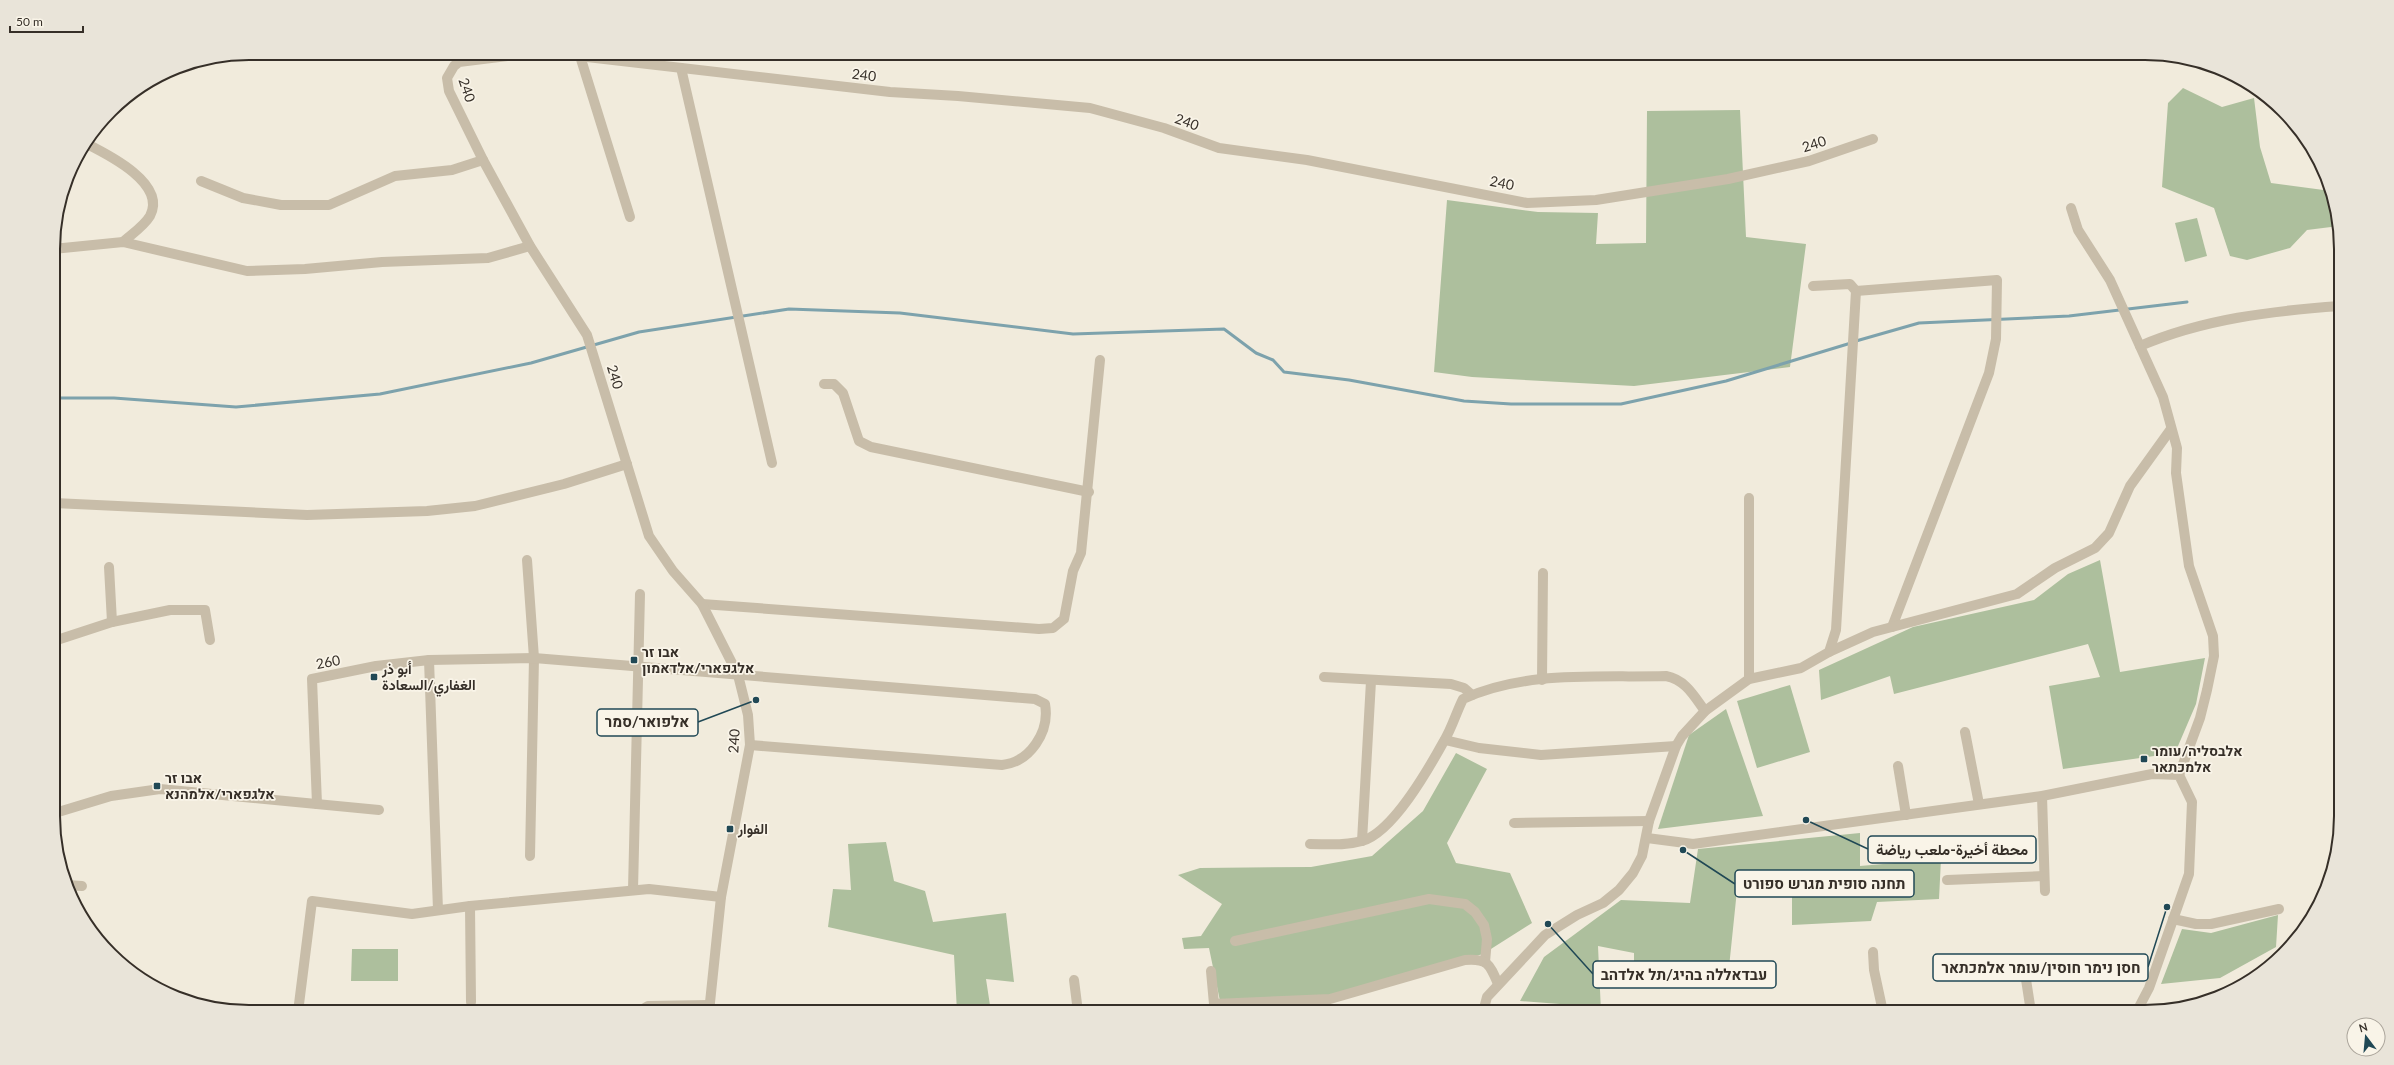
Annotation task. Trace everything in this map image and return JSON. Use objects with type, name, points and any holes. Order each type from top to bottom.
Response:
[{"type":"street","name":"240","points":[[475,60],[459,62],[454,66],[447,78],[449,91],[483,160],[530,246],[587,335],[649,536],[673,571],[702,604],[738,675],[748,715],[750,745],[721,897],[710,1005]]},
{"type":"street","points":[[581,60],[630,217]]},
{"type":"street","name":"240","points":[[614,60],[890,92],[958,96],[1090,108],[1164,128],[1219,148],[1307,160],[1527,203],[1596,200],[1728,179],[1808,161],[1872,139]]},
{"type":"street","points":[[681,68],[772,463]]},
{"type":"street","points":[[91,146],[108,155],[138,176],[147,186],[152,197],[150,216],[123,242]]},
{"type":"street","points":[[201,181],[243,198],[281,205],[329,205],[395,176],[452,170],[483,160]]},
{"type":"street","points":[[2071,208],[2078,230],[2110,280],[2163,397],[2177,448],[2176,473],[2189,566],[2213,636],[2214,656],[2200,718],[2179,775],[2192,802],[2189,874],[2149,988],[2141,1005]]},
{"type":"street","points":[[60,248],[123,242],[247,271],[305,269],[382,262],[488,258],[530,246]]},
{"type":"street","points":[[1856,291],[1997,280],[1996,339],[1989,373],[1892,627]]},
{"type":"street","points":[[1813,286],[1850,284],[1856,291],[1836,630],[1829,652]]},
{"type":"street","points":[[2140,346],[2171,333],[2205,325],[2276,311],[2334,306]]},
{"type":"street","points":[[702,604],[1039,629],[1053,628],[1064,619],[1073,571],[1081,553],[1089,492],[1100,360]]},
{"type":"street","points":[[824,384],[834,384],[843,393],[859,441],[871,447],[1089,492]]},
{"type":"street","points":[[1485,1005],[1487,997],[1498,984],[1545,935],[1577,915],[1603,903],[1619,890],[1633,873],[1642,856],[1647,838],[1649,821],[1676,746],[1682,736],[1705,711],[1749,679],[1801,668],[1829,652],[1874,632],[2017,594],[2055,568],[2095,548],[2109,533],[2130,486],[2171,429]]},
{"type":"street","points":[[60,503],[307,515],[427,511],[475,506],[564,484],[627,464]]},
{"type":"street","points":[[1749,498],[1749,679]]},
{"type":"street","points":[[527,560],[534,658],[530,856]]},
{"type":"street","points":[[109,567],[112,622]]},
{"type":"street","points":[[1542,680],[1543,573]]},
{"type":"street","points":[[633,890],[640,594]]},
{"type":"street","points":[[60,639],[112,622],[170,610],[205,610],[210,640]]},
{"type":"street","name":"260","points":[[317,804],[312,679],[376,666],[429,660],[534,658],[1035,699],[1045,704],[1046,712],[1042,730],[1032,751],[1022,760],[1002,765],[750,745]]},
{"type":"street","points":[[429,660],[438,910]]},
{"type":"street","points":[[1310,844],[1342,844],[1362,841],[1379,833],[1395,817],[1445,740],[1463,699],[1485,689],[1524,680],[1666,676],[1677,678],[1691,690],[1705,711]]},
{"type":"street","points":[[1324,677],[1451,684],[1464,688],[1472,695]]},
{"type":"street","points":[[1362,841],[1371,680]]},
{"type":"street","points":[[1965,732],[1979,804]]},
{"type":"street","points":[[1445,740],[1479,748],[1541,755],[1676,746]]},
{"type":"street","points":[[1898,766],[1906,815]]},
{"type":"street","points":[[1647,838],[1693,844],[2042,796],[2152,774],[2179,775]]},
{"type":"street","points":[[60,811],[111,796],[160,789],[379,810]]},
{"type":"street","points":[[2042,796],[2044,891]]},
{"type":"street","points":[[1514,823],[1649,821]]},
{"type":"street","points":[[1948,880],[2044,876]]},
{"type":"street","points":[[73,885],[82,886]]},
{"type":"street","points":[[299,1005],[312,901],[412,914],[470,906],[649,889],[721,897]]},
{"type":"street","points":[[1235,941],[1429,899],[1465,904],[1475,912],[1484,924],[1487,939],[1485,962]]},
{"type":"street","points":[[470,906],[471,1002]]},
{"type":"street","points":[[2173,919],[2196,924],[2212,924],[2279,909]]},
{"type":"street","points":[[1873,952],[1874,970],[1882,1005]]},
{"type":"street","points":[[1211,971],[1214,1004],[1330,999],[1465,960],[1478,959],[1491,967],[1498,984]]},
{"type":"street","points":[[2023,960],[2030,1005]]},
{"type":"street","points":[[1074,980],[1077,1005]]},
{"type":"green space","points":[[2183,88],[2222,107],[2254,98],[2260,147],[2271,183],[2325,190],[2332,227],[2307,230],[2290,248],[2247,260],[2230,256],[2214,208],[2162,187],[2168,103]]},
{"type":"green space","points":[[1740,110],[1746,237],[1806,244],[1790,367],[1634,386],[1472,377],[1434,372],[1447,200],[1538,212],[1598,213],[1596,244],[1646,243],[1647,111]]},
{"type":"green space","points":[[2197,218],[2207,256],[2185,262],[2175,223]]},
{"type":"green space","points":[[2100,560],[2120,672],[2205,658],[2196,704],[2175,753],[2063,769],[2049,686],[2100,677],[2088,644],[1894,694],[1890,676],[1821,700],[1819,670],[1913,627],[2034,600],[2068,574]]},
{"type":"green space","points":[[1790,685],[1810,752],[1757,768],[1737,701]]},
{"type":"green space","points":[[1726,709],[1763,816],[1658,829],[1689,735]]},
{"type":"green space","points":[[1456,753],[1487,769],[1447,843],[1456,863],[1510,873],[1532,923],[1483,954],[1321,999],[1220,1001],[1209,948],[1184,949],[1182,938],[1201,936],[1222,904],[1178,875],[1200,868],[1311,867],[1372,856],[1423,811]]},
{"type":"green space","points":[[1860,833],[1860,866],[1941,859],[1939,899],[1877,902],[1871,921],[1792,925],[1792,895],[1737,890],[1728,977],[1634,974],[1634,953],[1598,946],[1601,1005],[1560,1005],[1520,1001],[1544,957],[1621,900],[1690,903],[1698,849]]},
{"type":"green space","points":[[886,842],[894,881],[925,891],[933,922],[1006,913],[1014,982],[986,979],[990,1005],[957,1005],[954,955],[828,927],[833,889],[851,890],[848,844]]},
{"type":"green space","points":[[2278,915],[2276,947],[2220,978],[2161,984],[2182,929],[2211,933]]},
{"type":"green space","points":[[352,949],[398,949],[398,981],[351,981]]},
{"type":"waterway","points":[[1856,341],[1919,323],[2069,316],[2187,302]]},
{"type":"waterway","points":[[60,398],[114,398],[236,407],[380,394],[531,363],[639,332],[789,309],[900,313],[1073,334],[1224,329],[1256,353],[1273,360],[1284,372],[1349,380],[1464,401],[1511,404],[1621,404],[1726,381],[1851,343]]},
{"type":"place","name":"אבו זר אלגפארי/אלדאמון","points":[[634,660]]},
{"type":"place","name":"أبو ذر الغفاري/السعادة","points":[[374,677]]},
{"type":"place","name":"אלפואר/סמר","points":[[756,700]]},
{"type":"place","name":"אלבסליה/עומר אלמכתאר","points":[[2144,759]]},
{"type":"place","name":"אבו זר אלגפארי/אלמהנא","points":[[157,786]]},
{"type":"place","name":"محطة أخيرة-ملعب رياضة","points":[[1806,820]]},
{"type":"place","name":"الفوار","points":[[730,829]]},
{"type":"place","name":"תחנה סופית מגרש ספורט","points":[[1683,850]]},
{"type":"place","name":"חסן נימר חוסין/עומר אלמכתאר","points":[[2167,907]]},
{"type":"place","name":"עבדאללה בהיג/תל אלדהב","points":[[1548,924]]}]
